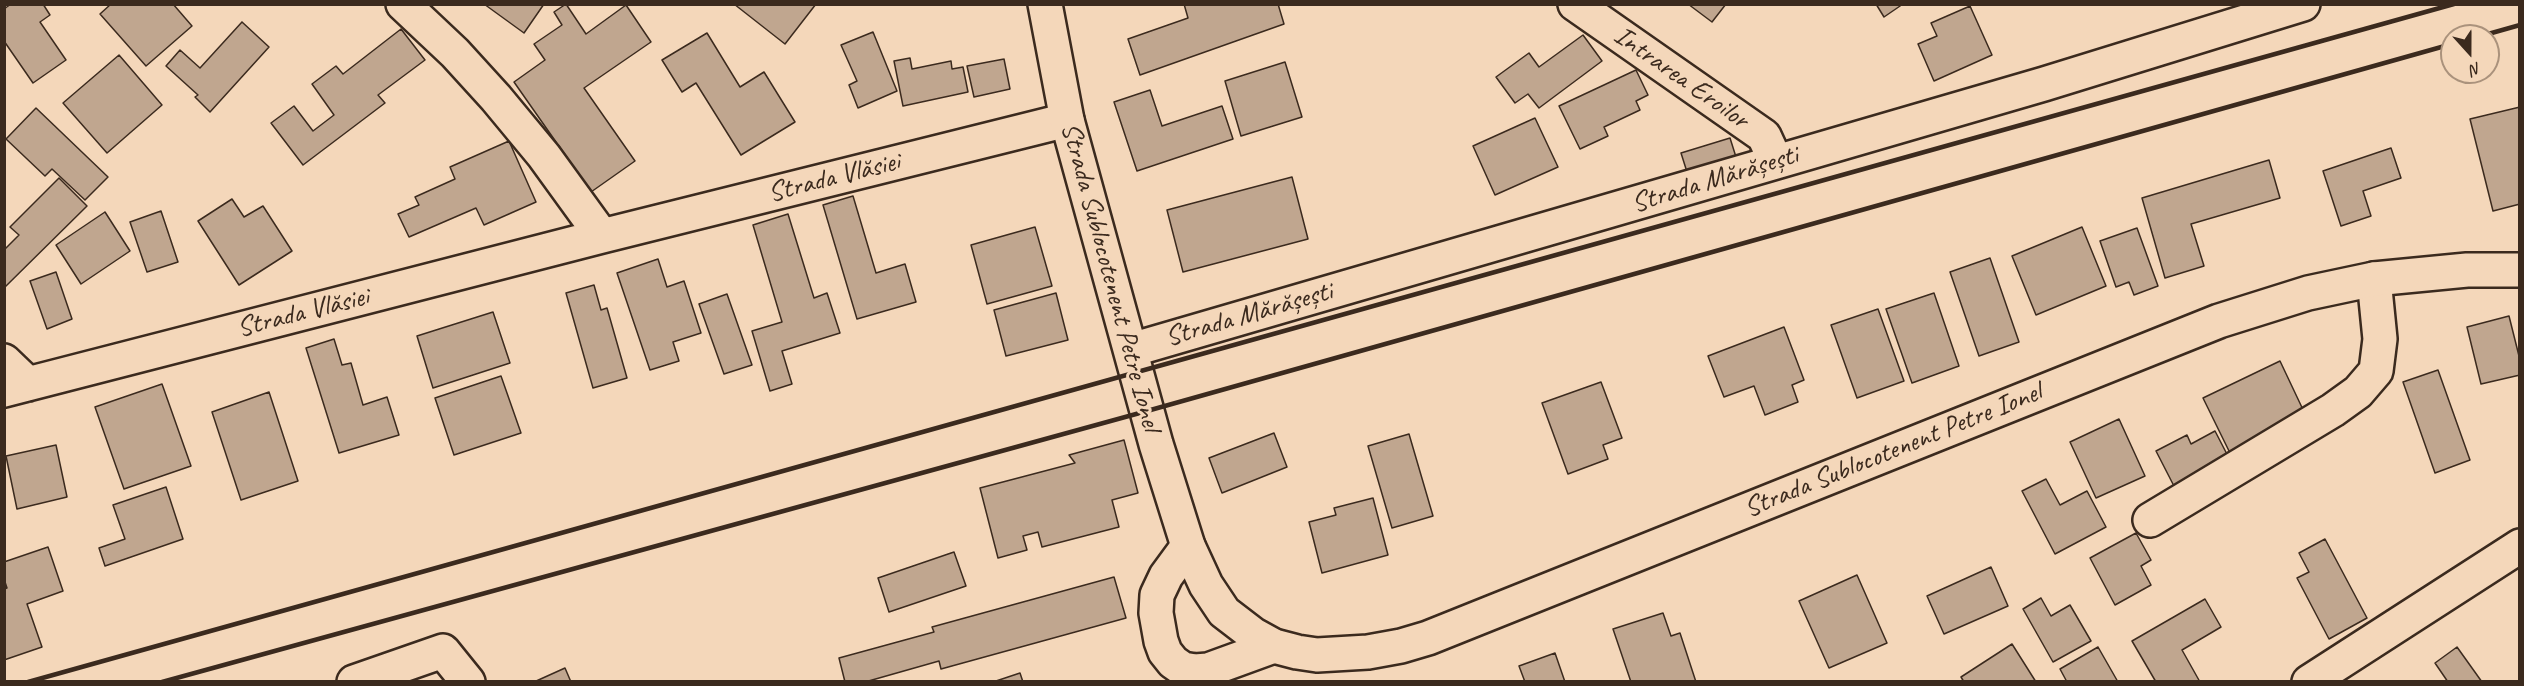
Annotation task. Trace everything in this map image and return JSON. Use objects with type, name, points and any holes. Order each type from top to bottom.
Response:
[{"type":"street","points":[[403,4],[455,53],[496,98],[544,156],[602,236]]},
{"type":"street","name":"Strada Sublocotenent Petre Ionel","points":[[1045,4],[1067,120],[1156,444],[1188,546],[1206,585],[1224,612],[1254,635],[1274,646],[1317,655],[1368,652],[1428,638],[2219,321],[2308,293],[2374,279],[2467,270],[2520,270]]},
{"type":"street","name":"Intrarea Eroilor","points":[[1575,4],[1764,136],[1776,162]]},
{"type":"street","name":"Strada Mărășești","points":[[1131,350],[2044,84],[2300,5]]},
{"type":"street","name":"Strada Vlăsiei","points":[[16,387],[602,236],[1067,120]]},
{"type":"street","points":[[2150,520],[2333,410],[2358,392],[2376,371],[2380,339],[2374,279]]},
{"type":"street","points":[[4,361],[16,387]]},
{"type":"street","points":[[1188,546],[1166,576],[1157,595],[1156,613],[1170,672],[1184,669],[1208,670],[1274,646]]},
{"type":"street","points":[[2309,681],[2520,546]]},
{"type":"street","points":[[354,681],[443,651],[468,681]]},
{"type":"building","points":[[11,4],[43,4],[50,15],[40,22],[66,60],[33,83],[4,41],[4,9]]},
{"type":"building","points":[[111,4],[173,4],[192,26],[146,66],[100,14]]},
{"type":"building","points":[[484,4],[544,4],[524,33]]},
{"type":"building","points":[[566,4],[586,34],[626,5],[651,42],[584,88],[635,161],[591,192],[514,82],[545,60],[534,44],[562,25],[554,12]]},
{"type":"building","points":[[734,4],[816,4],[785,44]]},
{"type":"building","points":[[1184,4],[1278,4],[1284,24],[1140,75],[1128,39],[1188,18]]},
{"type":"building","points":[[1688,4],[1726,4],[1712,22]]},
{"type":"building","points":[[1876,4],[1903,4],[1884,17]]},
{"type":"building","points":[[1970,6],[1992,55],[1934,81],[1918,44],[1937,36],[1931,23]]},
{"type":"building","points":[[242,22],[269,47],[210,112],[195,97],[198,95],[166,66],[180,50],[200,68]]},
{"type":"building","points":[[401,29],[425,60],[378,95],[385,103],[303,165],[271,123],[294,106],[313,131],[334,115],[312,84],[336,66],[343,74]]},
{"type":"building","points":[[873,32],[897,91],[858,108],[849,85],[857,81],[841,45]]},
{"type":"building","points":[[707,33],[740,87],[764,72],[795,122],[741,155],[696,83],[682,92],[662,60]]},
{"type":"building","points":[[1583,35],[1602,61],[1539,108],[1528,94],[1515,103],[1496,77],[1529,53],[1539,67]]},
{"type":"building","points":[[119,55],[162,105],[107,153],[63,103]]},
{"type":"building","points":[[910,58],[912,69],[951,61],[952,69],[963,67],[968,92],[903,106],[894,61]]},
{"type":"building","points":[[1004,59],[1010,89],[974,97],[967,66]]},
{"type":"building","points":[[1285,62],[1302,117],[1241,136],[1225,81]]},
{"type":"building","points":[[1636,70],[1648,95],[1636,101],[1640,110],[1604,127],[1608,136],[1580,149],[1559,106]]},
{"type":"building","points":[[1150,90],[1162,126],[1222,106],[1233,139],[1137,171],[1114,102]]},
{"type":"building","points":[[2520,107],[2520,204],[2493,211],[2470,119]]},
{"type":"building","points":[[36,108],[108,177],[85,200],[52,169],[45,176],[6,139]]},
{"type":"building","points":[[1535,118],[1558,167],[1495,195],[1473,146]]},
{"type":"building","points":[[1730,138],[1736,157],[1687,172],[1681,153]]},
{"type":"building","points":[[509,141],[536,202],[484,225],[476,208],[409,237],[398,214],[419,205],[415,197],[455,179],[450,167]]},
{"type":"building","points":[[2391,148],[2401,178],[2363,191],[2371,216],[2341,226],[2323,171]]},
{"type":"building","points":[[2269,160],[2280,198],[2191,224],[2204,266],[2165,278],[2142,198]]},
{"type":"building","points":[[1292,177],[1308,239],[1183,272],[1167,210]]},
{"type":"building","points":[[59,178],[87,206],[4,288],[4,250],[19,235],[10,227]]},
{"type":"building","points":[[853,196],[876,273],[905,264],[916,302],[857,319],[823,205]]},
{"type":"building","points":[[232,199],[244,217],[263,206],[292,251],[239,285],[198,221]]},
{"type":"building","points":[[161,211],[178,262],[147,272],[130,222]]},
{"type":"building","points":[[105,212],[130,251],[81,284],[56,245]]},
{"type":"building","points":[[788,214],[814,298],[827,293],[840,333],[782,351],[792,384],[770,391],[752,331],[782,322],[753,225]]},
{"type":"building","points":[[1035,227],[1052,286],[987,304],[971,245]]},
{"type":"building","points":[[2082,227],[2106,286],[2036,315],[2012,256]]},
{"type":"building","points":[[2137,228],[2158,286],[2134,295],[2129,282],[2116,287],[2100,241]]},
{"type":"building","points":[[1990,258],[2019,342],[1979,356],[1950,272]]},
{"type":"building","points":[[658,259],[667,287],[684,281],[701,333],[673,342],[679,361],[650,370],[617,273]]},
{"type":"building","points":[[56,272],[72,319],[47,329],[30,281]]},
{"type":"building","points":[[594,285],[601,310],[607,308],[627,378],[593,388],[566,293]]},
{"type":"building","points":[[1056,293],[1068,340],[1006,356],[994,310]]},
{"type":"building","points":[[1934,293],[1959,366],[1912,383],[1886,309]]},
{"type":"building","points":[[727,294],[752,365],[724,374],[699,304]]},
{"type":"building","points":[[1878,309],[1904,381],[1857,398],[1831,325]]},
{"type":"building","points":[[493,312],[510,363],[433,388],[417,336]]},
{"type":"building","points":[[2509,316],[2520,360],[2520,375],[2481,384],[2467,327]]},
{"type":"building","points":[[1784,327],[1804,380],[1792,385],[1798,402],[1765,415],[1754,386],[1724,397],[1708,356]]},
{"type":"building","points":[[334,339],[342,365],[351,363],[363,405],[387,397],[399,435],[339,453],[306,348]]},
{"type":"building","points":[[2280,361],[2306,416],[2230,453],[2203,398]]},
{"type":"building","points":[[2438,370],[2470,460],[2435,473],[2403,382]]},
{"type":"building","points":[[501,376],[521,433],[454,455],[435,398]]},
{"type":"building","points":[[1601,382],[1622,438],[1603,445],[1608,459],[1568,474],[1542,403]]},
{"type":"building","points":[[162,384],[191,466],[124,489],[95,407]]},
{"type":"building","points":[[269,392],[298,481],[241,500],[212,412]]},
{"type":"building","points":[[2119,419],[2145,476],[2096,498],[2070,442]]},
{"type":"building","points":[[2215,431],[2231,462],[2176,490],[2156,451],[2187,435],[2191,444]]},
{"type":"building","points":[[1274,433],[1287,467],[1222,493],[1209,458]]},
{"type":"building","points":[[1409,434],[1433,516],[1392,528],[1368,446]]},
{"type":"building","points":[[1124,440],[1138,493],[1112,500],[1119,527],[1042,547],[1038,532],[1023,536],[1027,550],[998,558],[980,488],[1075,463],[1069,455]]},
{"type":"building","points":[[56,445],[67,497],[17,509],[6,456]]},
{"type":"building","points":[[2046,479],[2060,505],[2087,491],[2106,527],[2055,554],[2022,491]]},
{"type":"building","points":[[166,487],[183,539],[105,566],[99,548],[125,539],[113,505]]},
{"type":"building","points":[[1373,498],[1388,555],[1322,573],[1309,522],[1336,515],[1334,508]]},
{"type":"building","points":[[2136,533],[2151,560],[2141,566],[2151,585],[2115,605],[2090,558]]},
{"type":"building","points":[[2325,539],[2367,618],[2329,639],[2297,578],[2309,572],[2299,553]]},
{"type":"building","points":[[48,547],[63,591],[27,604],[42,647],[4,660],[4,589],[7,588],[4,579],[4,562]]},
{"type":"building","points":[[954,552],[966,586],[889,612],[878,578]]},
{"type":"building","points":[[1991,567],[2008,606],[1944,634],[1927,596]]},
{"type":"building","points":[[1857,575],[1887,643],[1829,668],[1799,601]]},
{"type":"building","points":[[1114,577],[1126,618],[941,669],[939,661],[865,682],[845,682],[839,658],[934,632],[932,627]]},
{"type":"building","points":[[2041,598],[2051,616],[2070,605],[2091,641],[2053,662],[2023,609]]},
{"type":"building","points":[[2205,599],[2221,627],[2182,650],[2200,682],[2156,682],[2132,641]]},
{"type":"building","points":[[1663,613],[1671,636],[1680,633],[1696,682],[1631,682],[1613,629]]},
{"type":"building","points":[[2012,644],[2036,682],[1964,682],[1961,677]]},
{"type":"building","points":[[2098,647],[2118,682],[2067,682],[2060,669]]},
{"type":"building","points":[[2457,647],[2482,682],[2448,682],[2435,663]]},
{"type":"building","points":[[1555,653],[1565,682],[1525,682],[1519,666]]},
{"type":"building","points":[[565,668],[571,682],[534,682]]},
{"type":"building","points":[[1020,673],[1023,682],[993,682]]},
{"type":"railway","points":[[28,682],[2454,4]]},
{"type":"railway","points":[[2500,31],[2520,25]]},
{"type":"railway","points":[[162,682],[1147,411],[2440,47]]}]
